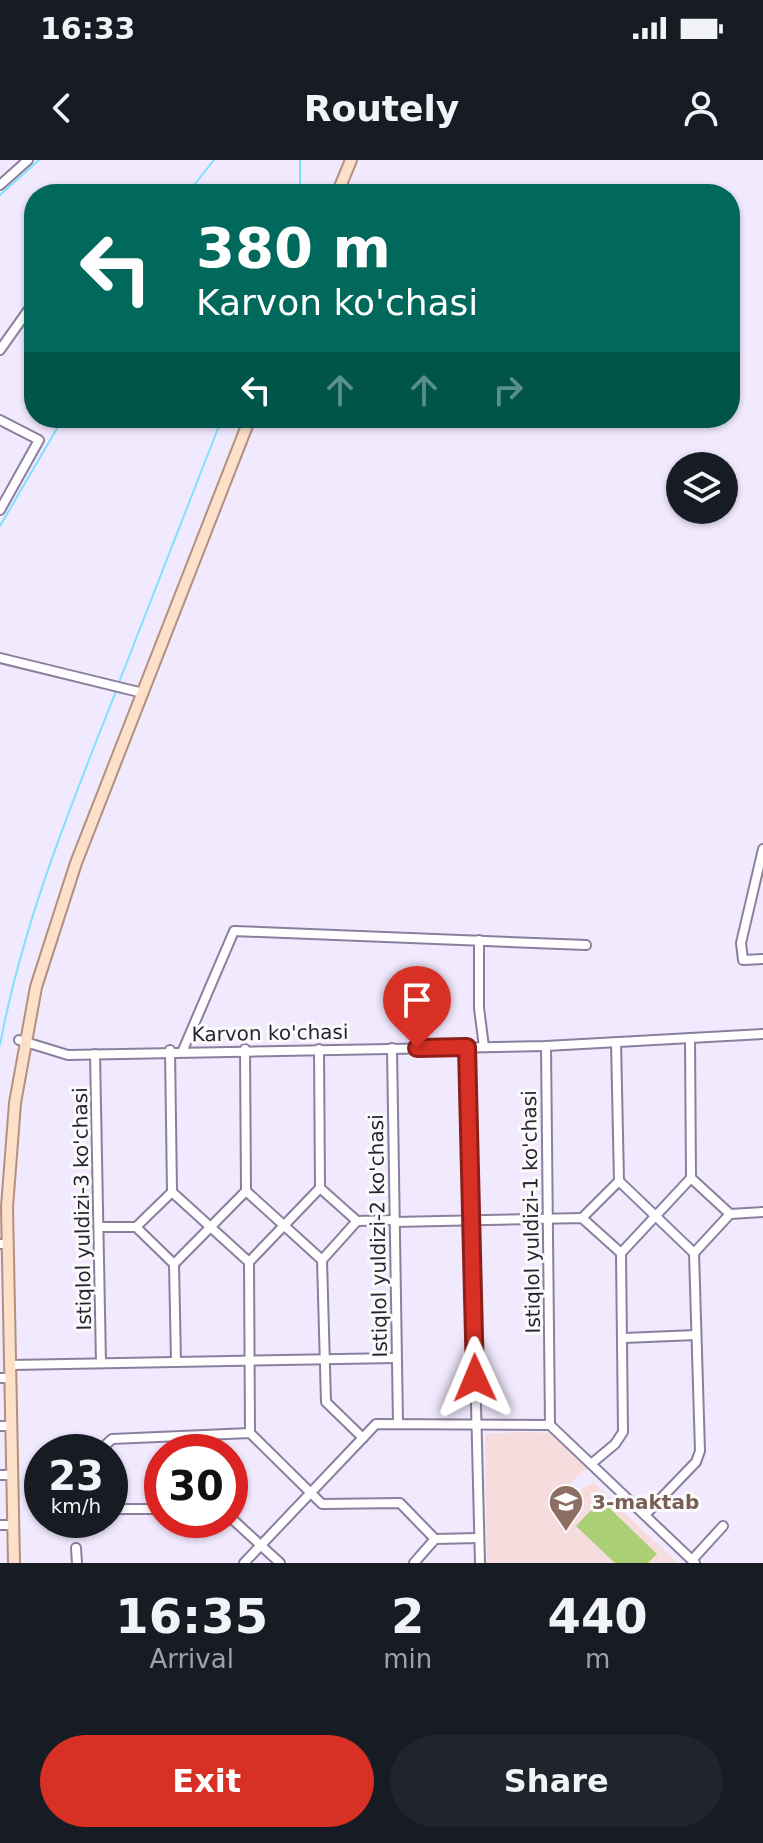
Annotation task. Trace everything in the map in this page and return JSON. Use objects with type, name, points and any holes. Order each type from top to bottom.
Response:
[{"type":"main road","points":[[334,184],[343,160]]},
{"type":"main road","points":[[341,184],[351,160]]},
{"type":"main road","points":[[12,1563],[4,1525],[1,1244],[22,1041],[52,932],[135,690],[240,428]]},
{"type":"main road","points":[[135,690],[246,428]]},
{"type":"main road","points":[[3,1206],[11,1365],[12,1563]]},
{"type":"street","points":[[0,185],[28,160]]},
{"type":"street","points":[[0,350],[24,316]]},
{"type":"street","points":[[0,420],[39,440],[0,510]]},
{"type":"street","points":[[0,658],[135,690]]},
{"type":"street","points":[[763,849],[741,943],[743,960],[763,959]]},
{"type":"street","points":[[183,1050],[234,931],[586,945]]},
{"type":"street","points":[[479,940],[484,1047]]},
{"type":"street","name":"Karvon ko'chasi","points":[[22,1041],[68,1055],[170,1050],[546,1046],[763,1034]]},
{"type":"street","points":[[621,1253],[691,1178],[690,1038]]},
{"type":"street","points":[[616,1042],[619,1181],[694,1253]]},
{"type":"street","name":"Istiqlol yuldizi-1 ko'chasi","points":[[546,1046],[550,1425]]},
{"type":"street","points":[[467,1047],[480,1563]]},
{"type":"street","name":"Istiqlol yuldizi-2 ko'chasi","points":[[392,1048],[398,1424]]},
{"type":"street","points":[[245,1049],[246,1191],[322,1260]]},
{"type":"street","points":[[319,1049],[320,1188],[249,1262],[250,1433],[322,1504],[400,1503],[435,1539],[479,1538]]},
{"type":"street","points":[[99,1227],[136,1227],[172,1192],[170,1050]]},
{"type":"street","name":"Istiqlol yuldizi-3 ko'chasi","points":[[95,1054],[101,1363]]},
{"type":"street","points":[[691,1178],[730,1214]]},
{"type":"street","points":[[582,1218],[619,1181]]},
{"type":"street","points":[[320,1188],[357,1221],[582,1218],[621,1253],[623,1432],[615,1444],[591,1464]]},
{"type":"street","points":[[176,1362],[174,1264],[246,1191]]},
{"type":"street","points":[[172,1192],[249,1262]]},
{"type":"street","points":[[645,1515],[696,1462],[700,1451],[694,1253],[730,1214],[763,1212]]},
{"type":"street","points":[[357,1221],[322,1260],[322,1359],[326,1402],[363,1438]]},
{"type":"street","points":[[136,1227],[174,1264]]},
{"type":"street","points":[[624,1338],[696,1335]]},
{"type":"street","points":[[11,1365],[396,1358]]},
{"type":"street","points":[[244,1563],[376,1424],[550,1425],[693,1562],[723,1526]]},
{"type":"street","points":[[128,1438],[250,1433]]},
{"type":"street","points":[[248,1533],[280,1563]]},
{"type":"street","points":[[414,1563],[435,1539]]},
{"type":"street","points":[[76,1548],[77,1563]]},
{"type":"shaded area","name":"3-maktab","points":[[550,1433],[587,1468],[566,1487],[571,1494],[594,1483],[677,1563],[487,1563],[485,1434]]},
{"type":"green space","points":[[601,1500],[657,1554],[648,1563],[615,1563],[576,1526]]},
{"type":"waterway","points":[[0,195],[39,160]]},
{"type":"waterway","points":[[195,184],[214,160]]},
{"type":"waterway","points":[[300,160],[300,184]]},
{"type":"waterway","points":[[0,526],[57,428]]},
{"type":"waterway","points":[[118,685],[218,428]]},
{"type":"waterway","points":[[0,1045],[21,954],[35,910],[116,691]]},
{"type":"place","name":"3-maktab","points":[[566,1533]]},
{"type":"route","points":[[417,1048],[467,1047],[475,1378]]}]
